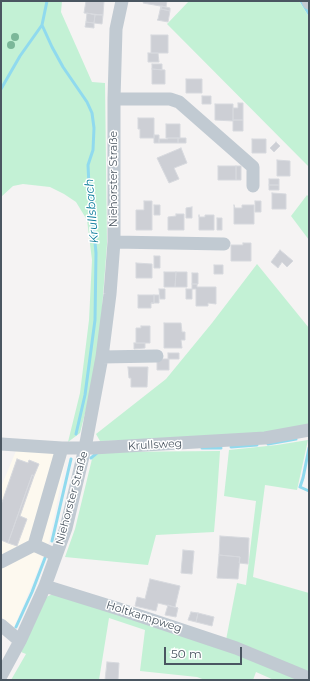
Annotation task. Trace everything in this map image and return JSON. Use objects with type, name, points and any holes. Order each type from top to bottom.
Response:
[{"type":"street","name":"Niehorster Straße","points":[[1,676],[20,641],[45,586],[66,528],[85,448],[102,357],[110,294],[114,242],[114,99],[116,29],[122,1]]},
{"type":"street","points":[[114,99],[170,99],[179,102],[253,167],[253,186]]},
{"type":"street","points":[[114,242],[224,244]]},
{"type":"street","points":[[102,357],[157,356]]},
{"type":"street","name":"Krullsweg","points":[[1,444],[85,448],[266,438],[309,430]]},
{"type":"street","points":[[1,562],[34,545],[62,448]]},
{"type":"street","points":[[34,545],[56,555]]},
{"type":"street","name":"Holtkampweg","points":[[45,586],[120,609],[236,648],[309,678]]},
{"type":"street","points":[[1,625],[20,641]]},
{"type":"shaded area","points":[[16,451],[67,453],[49,542],[14,627],[1,617],[1,487]]},
{"type":"green space","points":[[1,1],[62,1],[61,12],[92,82],[105,83],[107,244],[101,322],[97,356],[89,398],[80,433],[68,442],[80,393],[89,320],[92,260],[87,220],[76,202],[50,187],[23,184],[13,186],[1,197]]},
{"type":"green space","points":[[189,1],[299,1],[309,17],[309,167],[167,24]]},
{"type":"green space","points":[[307,195],[309,197],[309,240],[291,216]]},
{"type":"green space","points":[[257,264],[309,328],[309,426],[225,438],[100,441],[96,434],[166,379],[212,323]]},
{"type":"green space","points":[[308,440],[297,490],[265,485],[253,577],[309,593],[309,674],[226,640],[237,583],[246,585],[256,501],[224,496],[229,450]]},
{"type":"green space","points":[[220,451],[214,532],[156,535],[148,565],[65,557],[75,529],[92,459],[99,453]]},
{"type":"green space","points":[[53,594],[233,651],[302,680],[274,680],[256,672],[253,680],[205,680],[197,677],[140,671],[145,630],[109,618],[99,680],[11,680],[26,654],[21,652],[46,597]]},
{"type":"building","points":[[86,1],[104,1],[103,15],[84,13]]},
{"type":"building","points":[[144,1],[167,1],[166,7],[143,3]]},
{"type":"building","points":[[161,6],[161,9],[170,11],[168,22],[157,20]]},
{"type":"building","points":[[162,6],[170,8],[170,11],[161,9]]},
{"type":"building","points":[[87,13],[95,15],[94,23],[86,22]]},
{"type":"building","points":[[95,15],[103,15],[102,24],[94,23]]},
{"type":"building","points":[[86,22],[94,23],[94,28],[85,27]]},
{"type":"building","points":[[151,35],[168,35],[168,53],[151,53]]},
{"type":"building","points":[[148,53],[158,53],[159,62],[148,62]]},
{"type":"building","points":[[152,64],[162,64],[162,70],[152,69]]},
{"type":"building","points":[[152,69],[165,70],[165,84],[152,84]]},
{"type":"building","points":[[186,79],[202,79],[202,93],[186,93]]},
{"type":"building","points":[[202,96],[211,96],[211,104],[202,104]]},
{"type":"building","points":[[238,103],[243,103],[243,120],[233,120],[233,108],[238,108]]},
{"type":"building","points":[[215,104],[233,104],[233,121],[215,120]]},
{"type":"building","points":[[138,118],[154,118],[154,138],[140,138]]},
{"type":"building","points":[[233,120],[243,120],[243,131],[233,131]]},
{"type":"building","points":[[166,124],[180,124],[180,138],[166,138]]},
{"type":"building","points":[[154,135],[159,135],[159,143],[154,143]]},
{"type":"building","points":[[178,138],[178,143],[159,143],[159,139]]},
{"type":"building","points":[[178,138],[186,138],[186,143],[178,143]]},
{"type":"building","points":[[252,139],[266,139],[266,153],[252,153]]},
{"type":"building","points":[[276,142],[280,146],[274,152],[270,148]]},
{"type":"building","points":[[181,148],[187,163],[174,168],[179,179],[169,183],[157,158]]},
{"type":"building","points":[[277,160],[290,161],[290,176],[277,176]]},
{"type":"building","points":[[218,166],[236,166],[236,180],[218,180]]},
{"type":"building","points":[[236,166],[241,166],[241,180],[236,180]]},
{"type":"building","points":[[269,179],[279,179],[279,185],[269,185]]},
{"type":"building","points":[[269,185],[279,185],[279,190],[269,190]]},
{"type":"building","points":[[272,193],[286,194],[286,209],[272,209]]},
{"type":"building","points":[[144,201],[152,201],[152,230],[136,230],[136,210],[144,210]]},
{"type":"building","points":[[255,201],[261,201],[261,212],[255,212]]},
{"type":"building","points":[[154,205],[160,205],[160,215],[154,215]]},
{"type":"building","points":[[234,205],[235,208],[242,208],[242,205],[254,205],[254,224],[234,224]]},
{"type":"building","points":[[192,207],[192,218],[186,218],[186,208]]},
{"type":"building","points":[[176,214],[184,214],[184,230],[168,230],[168,217],[176,216]]},
{"type":"building","points":[[214,215],[214,230],[199,230],[199,217]]},
{"type":"building","points":[[217,218],[222,218],[222,230],[217,230]]},
{"type":"building","points":[[243,243],[251,243],[251,261],[231,261],[231,245],[243,245]]},
{"type":"building","points":[[280,250],[293,261],[287,267],[282,262],[278,268],[271,262]]},
{"type":"building","points":[[154,256],[160,256],[160,268],[154,268]]},
{"type":"building","points":[[136,263],[152,264],[152,278],[136,278]]},
{"type":"building","points":[[214,265],[223,265],[223,274],[214,274]]},
{"type":"building","points":[[164,272],[176,272],[175,287],[164,287]]},
{"type":"building","points":[[176,272],[187,272],[187,287],[175,287]]},
{"type":"building","points":[[192,273],[198,273],[198,284],[192,284]]},
{"type":"building","points":[[192,284],[197,284],[197,287],[216,287],[216,304],[208,303],[208,306],[196,306],[196,289],[192,289]]},
{"type":"building","points":[[159,289],[165,289],[165,299],[160,299]]},
{"type":"building","points":[[186,289],[192,289],[192,299],[186,299]]},
{"type":"building","points":[[138,295],[154,295],[154,303],[151,303],[151,308],[138,308]]},
{"type":"building","points":[[154,295],[159,295],[159,303],[154,303]]},
{"type":"building","points":[[164,323],[181,323],[182,332],[185,332],[185,340],[181,340],[182,348],[164,348]]},
{"type":"building","points":[[141,326],[150,326],[150,343],[136,343],[136,328],[141,328]]},
{"type":"building","points":[[134,343],[145,343],[145,348],[134,349]]},
{"type":"building","points":[[168,353],[179,353],[179,359],[168,359]]},
{"type":"building","points":[[157,359],[169,359],[169,370],[157,370]]},
{"type":"building","points":[[128,367],[148,367],[147,387],[131,387],[131,378],[129,378]]},
{"type":"building","points":[[17,459],[28,463],[29,460],[39,464],[34,476],[32,475],[8,543],[1,540],[1,505]]},
{"type":"building","points":[[32,475],[34,476],[20,516],[27,519],[17,546],[8,543]]},
{"type":"building","points":[[220,536],[249,538],[248,564],[239,563],[240,557],[219,555]]},
{"type":"building","points":[[183,550],[194,551],[192,574],[181,573]]},
{"type":"building","points":[[219,555],[240,557],[238,579],[217,578]]},
{"type":"building","points":[[150,579],[180,586],[175,607],[178,608],[158,603],[156,611],[135,606],[137,597],[145,599]]},
{"type":"building","points":[[168,605],[178,608],[176,617],[165,615]]},
{"type":"building","points":[[191,612],[198,613],[196,622],[188,620]]},
{"type":"building","points":[[198,613],[214,617],[212,626],[196,622]]},
{"type":"building","points":[[107,662],[119,663],[118,680],[105,680]]},
{"type":"waterway","name":"Krullsbach","points":[[47,1],[42,25],[63,67],[87,102],[92,113],[94,128],[93,150],[88,165],[96,253],[95,320],[85,395],[76,434]]},
{"type":"waterway","points":[[301,1],[309,14]]},
{"type":"waterway","points":[[1,89],[20,56],[42,25]]},
{"type":"waterway","points":[[268,444],[296,439]]},
{"type":"waterway","points":[[231,447],[257,445]]},
{"type":"waterway","points":[[202,448],[221,448]]},
{"type":"waterway","points":[[309,448],[300,487],[309,491]]},
{"type":"waterway","points":[[91,458],[97,453]]},
{"type":"waterway","points":[[52,541],[71,459]]},
{"type":"waterway","points":[[16,627],[45,558]]}]
